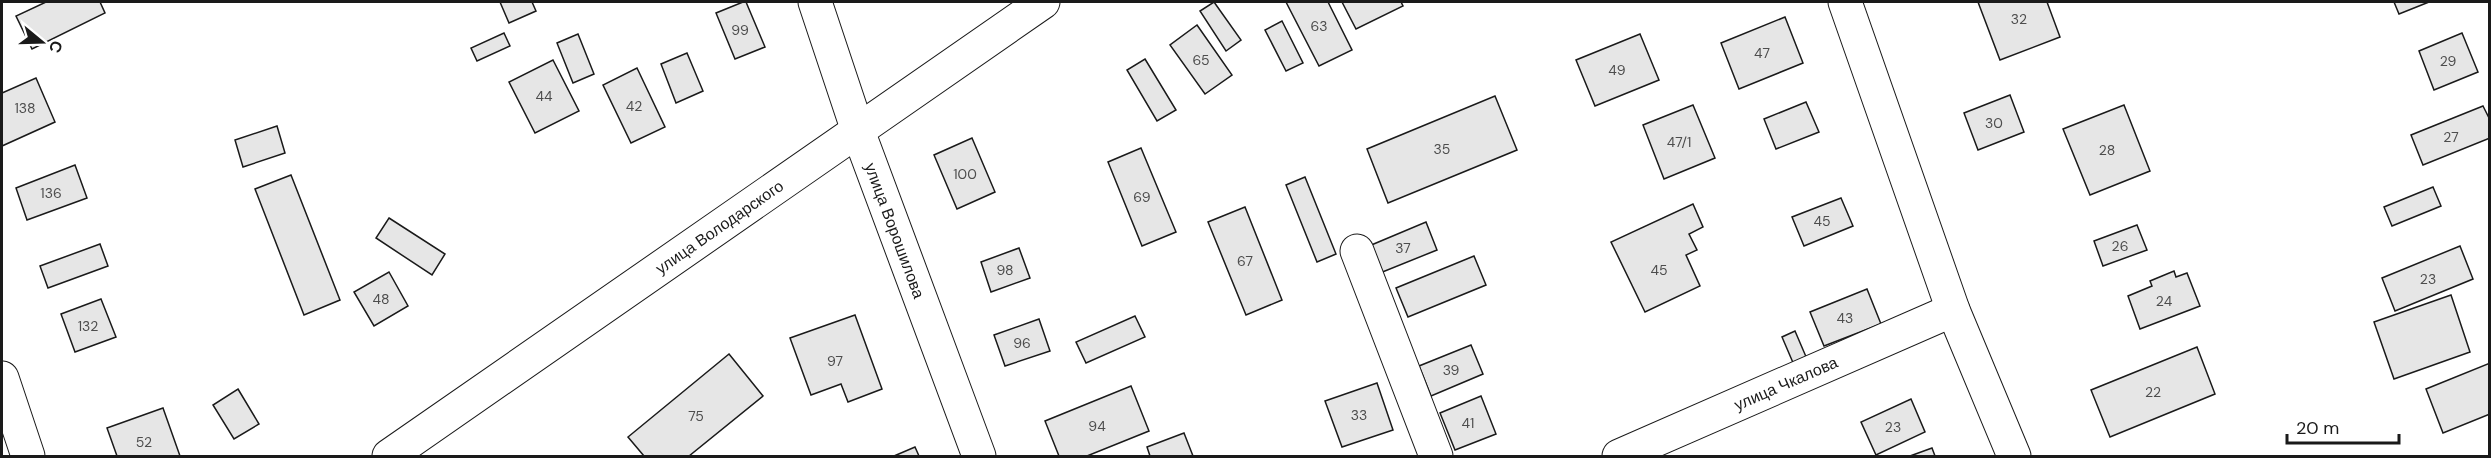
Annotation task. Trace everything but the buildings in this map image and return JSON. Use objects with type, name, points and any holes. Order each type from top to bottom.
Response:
[{"type":"street","name":"улица Ворошилова","points":[[814,2],[858,130],[979,456]]},
{"type":"street","name":"улица Володарского","points":[[395,455],[1043,2]]},
{"type":"street","points":[[1845,2],[1953,310],[2014,456]]},
{"type":"street","points":[[1357,251],[1436,456]]},
{"type":"street","name":"улица Чкалова","points":[[1619,456],[1953,310]]},
{"type":"street","points":[[2,378],[28,456]]}]
